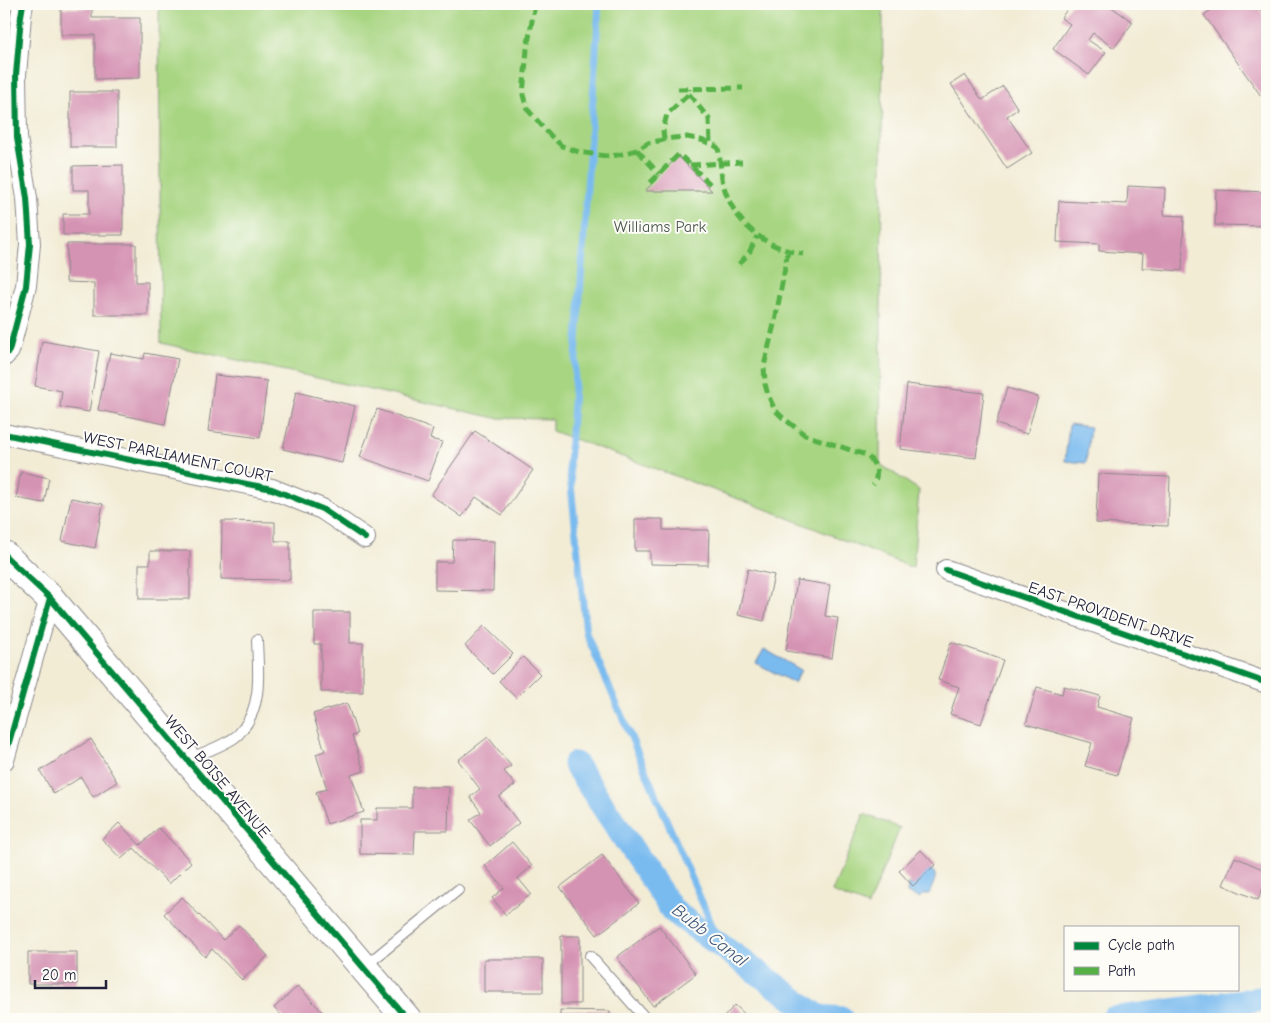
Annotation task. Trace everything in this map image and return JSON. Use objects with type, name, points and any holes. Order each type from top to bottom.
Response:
[{"type":"street","points":[[4,356],[9,351],[26,286],[30,244],[28,198],[18,138],[16,75],[23,4]]},
{"type":"street","name":"WEST PARLIAMENT COURT","points":[[4,434],[272,489],[322,509],[365,538]]},
{"type":"street","name":"WEST BOISE AVENUE","points":[[4,555],[50,598],[407,1019]]},
{"type":"street","name":"EAST PROVIDENT DRIVE","points":[[946,570],[1267,683]]},
{"type":"street","points":[[4,760],[50,598]]},
{"type":"lane","points":[[187,760],[236,738],[248,723],[257,699],[257,640]]},
{"type":"lane","points":[[363,968],[458,890]]},
{"type":"lane","points":[[590,956],[646,1019]]},
{"type":"green space","name":"Williams Park","points":[[159,4],[883,4],[880,464],[919,490],[913,568],[771,511],[552,431],[552,419],[496,418],[161,343]]},
{"type":"green space","points":[[864,814],[900,828],[868,906],[832,892]]},
{"type":"water","points":[[1069,424],[1090,427],[1086,463],[1065,461]]},
{"type":"water","points":[[764,649],[801,670],[794,683],[756,663]]},
{"type":"water","points":[[926,868],[934,872],[935,875],[929,894],[924,894],[919,898],[907,893],[908,885],[914,884]]},
{"type":"building","points":[[1071,4],[1107,4],[1133,22],[1114,48],[1093,33],[1088,40],[1106,52],[1089,75],[1053,49],[1070,24],[1061,18]]},
{"type":"building","points":[[1220,4],[1256,4],[1267,20],[1267,91],[1261,96],[1204,15]]},
{"type":"building","points":[[61,8],[92,8],[92,18],[140,18],[140,78],[95,79],[95,35],[61,35]]},
{"type":"building","points":[[965,75],[982,100],[1003,86],[1018,109],[1007,116],[1032,153],[1007,169],[951,84]]},
{"type":"building","points":[[70,92],[117,92],[117,147],[70,147]]},
{"type":"building","points":[[678,156],[712,191],[645,191]]},
{"type":"building","points":[[123,165],[123,235],[63,235],[63,214],[89,214],[89,190],[73,190],[73,166]]},
{"type":"building","points":[[1128,186],[1165,188],[1164,215],[1184,216],[1182,271],[1142,268],[1143,254],[1099,251],[1099,244],[1057,242],[1059,201],[1127,204]]},
{"type":"building","points":[[1216,190],[1267,192],[1267,226],[1215,225]]},
{"type":"building","points":[[67,244],[136,244],[136,282],[148,282],[148,315],[94,315],[94,283],[66,282]]},
{"type":"building","points":[[42,341],[99,351],[89,412],[60,407],[62,391],[35,386]]},
{"type":"building","points":[[110,353],[144,359],[145,353],[178,359],[165,424],[98,410]]},
{"type":"building","points":[[215,375],[267,381],[260,438],[208,431]]},
{"type":"building","points":[[907,384],[984,393],[976,458],[900,449]]},
{"type":"building","points":[[1007,388],[1038,397],[1027,434],[996,424]]},
{"type":"building","points":[[296,392],[355,406],[342,463],[283,449]]},
{"type":"building","points":[[377,409],[433,429],[430,439],[442,442],[428,481],[360,457]]},
{"type":"building","points":[[475,431],[533,470],[502,515],[476,497],[462,517],[431,495]]},
{"type":"building","points":[[21,472],[49,478],[44,503],[16,498]]},
{"type":"building","points":[[1098,474],[1170,477],[1168,526],[1096,523]]},
{"type":"building","points":[[71,498],[103,504],[95,548],[62,541]]},
{"type":"building","points":[[635,519],[663,519],[663,530],[709,530],[708,565],[650,564],[650,551],[635,551]]},
{"type":"building","points":[[222,521],[275,522],[275,541],[290,541],[290,580],[221,579]]},
{"type":"building","points":[[453,540],[494,541],[493,591],[435,590],[435,562],[452,562]]},
{"type":"building","points":[[150,551],[190,551],[190,599],[139,599],[139,564],[150,564]]},
{"type":"building","points":[[748,569],[774,575],[764,621],[738,615]]},
{"type":"building","points":[[797,580],[830,585],[825,616],[838,618],[832,658],[786,651]]},
{"type":"building","points":[[314,612],[350,612],[350,643],[363,643],[363,692],[321,692],[321,644],[314,644]]},
{"type":"building","points":[[484,626],[513,654],[493,674],[465,646]]},
{"type":"building","points":[[951,642],[1003,660],[981,724],[950,714],[959,687],[938,680]]},
{"type":"building","points":[[523,657],[540,674],[516,698],[499,681]]},
{"type":"building","points":[[1064,686],[1100,696],[1097,707],[1134,718],[1117,775],[1085,766],[1092,743],[1026,724],[1037,687],[1062,694]]},
{"type":"building","points":[[347,703],[357,734],[352,736],[364,771],[351,775],[364,812],[327,824],[316,792],[327,789],[316,754],[325,751],[313,714]]},
{"type":"building","points":[[488,737],[511,766],[504,771],[515,785],[499,797],[519,823],[490,846],[470,820],[481,812],[470,797],[480,789],[458,760]]},
{"type":"building","points":[[91,739],[117,782],[93,797],[81,777],[54,794],[40,771]]},
{"type":"building","points":[[412,787],[449,787],[448,831],[415,831],[414,855],[360,854],[360,820],[377,820],[377,808],[412,808]]},
{"type":"building","points":[[119,823],[140,845],[159,828],[191,862],[169,884],[134,848],[121,859],[102,839]]},
{"type":"building","points":[[512,842],[532,866],[518,878],[531,894],[506,915],[492,898],[504,888],[485,866]]},
{"type":"building","points":[[921,850],[935,865],[913,886],[899,871]]},
{"type":"building","points":[[602,855],[639,903],[597,935],[560,887]]},
{"type":"building","points":[[1235,857],[1267,871],[1267,879],[1258,900],[1223,885]]},
{"type":"building","points":[[182,897],[223,940],[239,925],[268,956],[242,980],[212,949],[205,957],[164,914]]},
{"type":"building","points":[[659,926],[696,974],[653,1006],[617,957]]},
{"type":"building","points":[[561,936],[580,936],[580,1004],[561,1004]]},
{"type":"building","points":[[28,952],[77,952],[77,984],[28,984]]},
{"type":"building","points":[[484,959],[543,959],[543,992],[484,992]]},
{"type":"building","points":[[298,986],[329,1019],[285,1019],[274,1008]]},
{"type":"building","points":[[735,1005],[750,1019],[722,1019]]},
{"type":"building","points":[[560,1010],[610,1011],[609,1019],[560,1019]]},
{"type":"building","points":[[509,1017],[542,1017],[542,1019],[509,1019]]},
{"type":"waterway","points":[[599,4],[569,465],[586,633],[714,930]]},
{"type":"waterway","name":"Bubb Canal","points":[[575,764],[673,911],[819,1017],[842,1019]]},
{"type":"waterway","name":"Bubb Canal","points":[[1113,1019],[1267,998]]},
{"type":"marked path","points":[[535,4],[527,49],[523,95],[527,109],[551,136],[562,146],[579,152],[606,156],[637,150],[648,143],[673,138],[687,137],[714,145],[718,148],[724,187],[729,200],[744,223],[764,240],[789,251],[803,254]]},
{"type":"marked path","points":[[678,89],[743,88]]},
{"type":"marked path","points":[[664,140],[663,130],[667,114],[689,94],[689,89]]},
{"type":"marked path","points":[[689,94],[709,119],[710,143]]},
{"type":"marked path","points":[[637,150],[659,174]]},
{"type":"marked path","points":[[650,183],[679,154],[710,184]]},
{"type":"marked path","points":[[690,165],[742,162]]},
{"type":"marked path","points":[[739,264],[749,253],[757,236]]},
{"type":"marked path","points":[[788,251],[776,316],[764,366],[768,395],[775,410],[805,435],[866,455],[876,468],[873,485]]},
{"type":"cycle path","points":[[4,356],[9,351],[26,286],[30,244],[27,198],[17,138],[16,75],[23,4]]},
{"type":"cycle path","points":[[4,434],[272,489],[322,509],[365,538]]},
{"type":"cycle path","points":[[4,555],[50,598],[407,1019]]},
{"type":"cycle path","points":[[946,570],[1267,683]]},
{"type":"cycle path","points":[[4,760],[50,598]]}]
